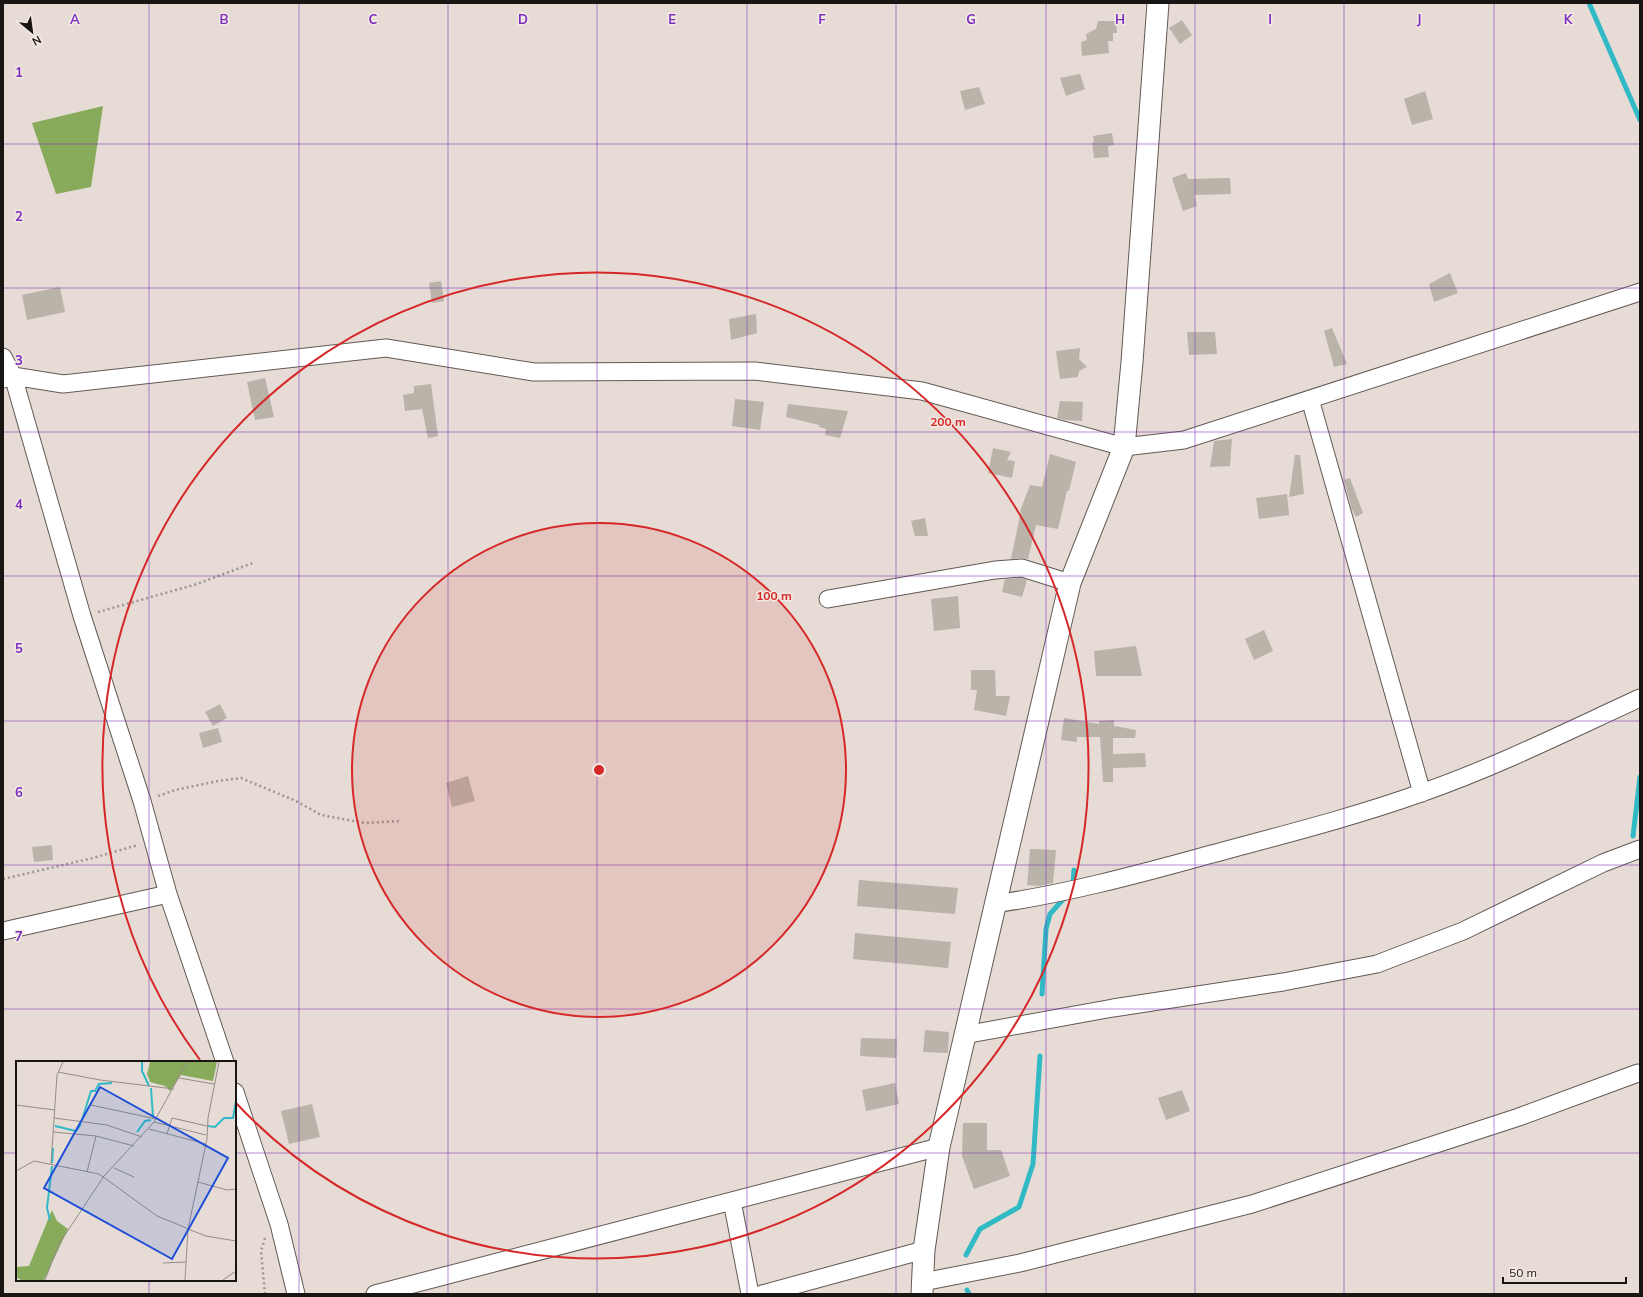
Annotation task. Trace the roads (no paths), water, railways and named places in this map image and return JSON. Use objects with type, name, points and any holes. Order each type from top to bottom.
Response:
[{"type":"street","points":[[1158,3],[1132,362],[1124,447],[1070,583],[994,904],[939,1147],[924,1250],[922,1288],[1252,1204],[1519,1117],[1638,1073]]},
{"type":"street","points":[[8,378],[63,384],[386,348],[534,372],[755,371],[922,391],[1124,447],[1184,440],[1640,292]]},
{"type":"street","points":[[3,357],[8,378],[82,616],[142,801],[168,894],[225,1061]]},
{"type":"street","points":[[1310,399],[1422,793]]},
{"type":"street","points":[[828,599],[995,570],[1022,568],[1070,583]]},
{"type":"street","points":[[994,904],[1039,898],[1120,879],[1346,818],[1422,793],[1508,759],[1640,698]]},
{"type":"street","points":[[964,1035],[1113,1008],[1283,982],[1377,964],[1463,931],[1603,863],[1640,850]]},
{"type":"street","points":[[3,931],[168,894]]},
{"type":"street","points":[[236,1095],[279,1224],[296,1294]]},
{"type":"street","points":[[375,1294],[939,1147]]},
{"type":"street","points":[[732,1201],[750,1294]]},
{"type":"street","points":[[762,1294],[924,1250]]},
{"type":"waterway","points":[[1589,3],[1640,120]]},
{"type":"waterway","points":[[1633,836],[1640,777]]},
{"type":"waterway","points":[[1073,883],[1074,870]]},
{"type":"waterway","points":[[1042,994],[1046,929],[1050,914],[1066,896]]},
{"type":"waterway","points":[[966,1255],[980,1229],[1019,1207],[1033,1164],[1040,1056]]},
{"type":"waterway","points":[[967,1290],[969,1294]]}]
